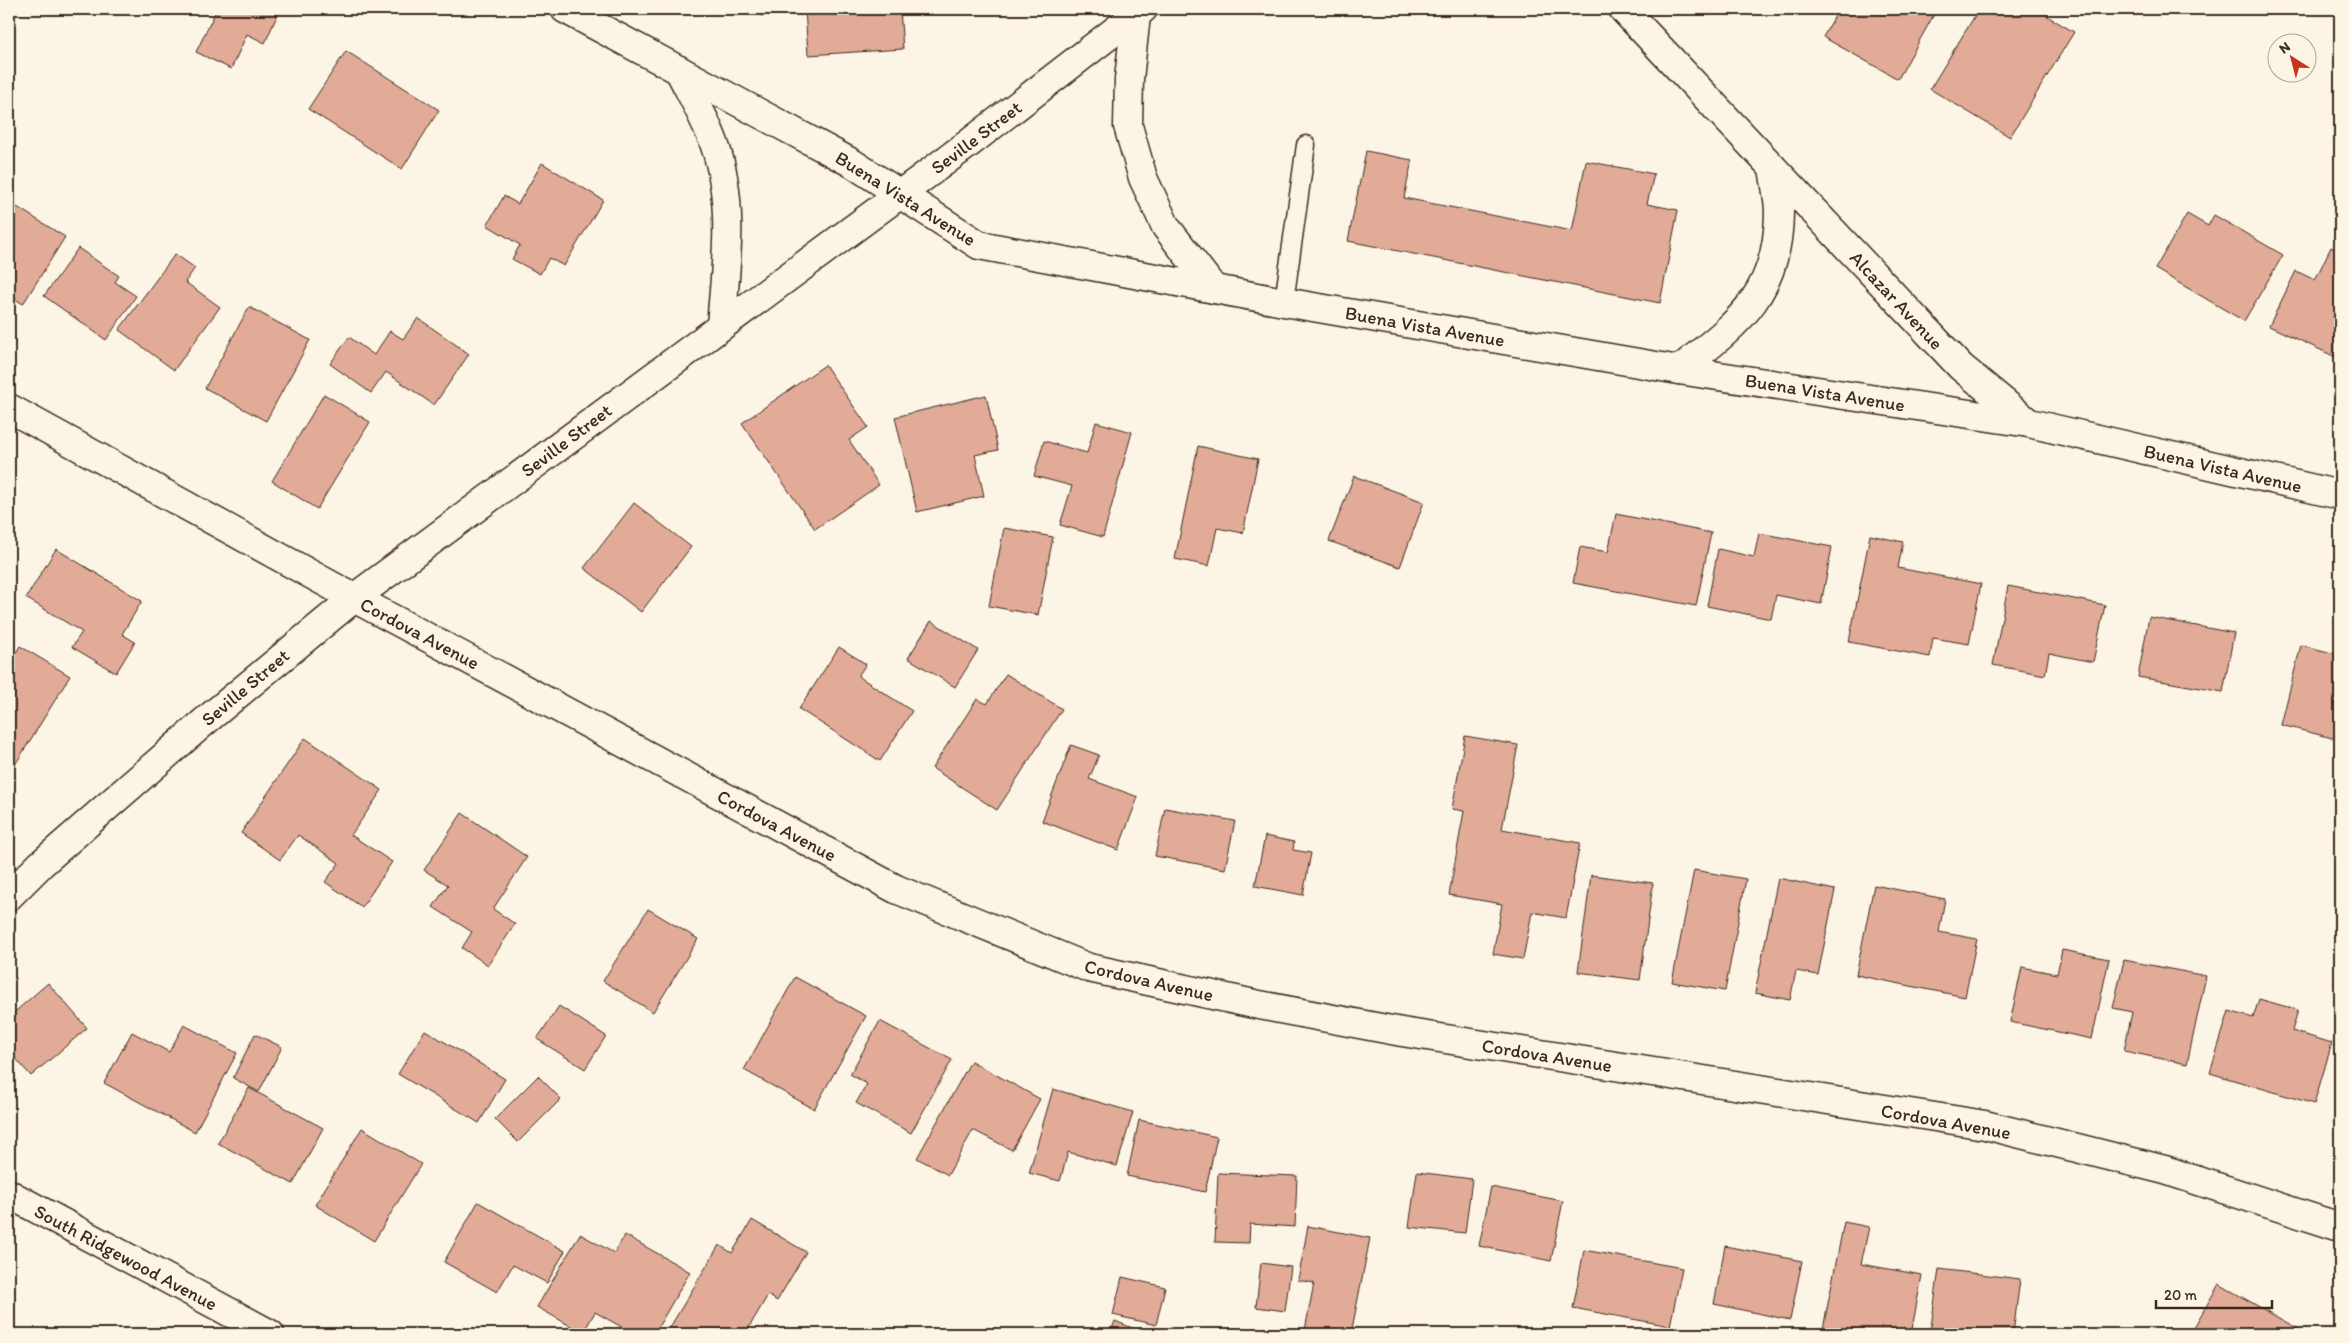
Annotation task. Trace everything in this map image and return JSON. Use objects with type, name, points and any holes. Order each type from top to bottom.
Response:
[{"type":"street","name":"Buena Vista Avenue","points":[[565,9],[852,163],[978,245],[1284,302],[1680,370],[2029,423],[2340,495]]},
{"type":"street","name":"Alcazar Avenue","points":[[1623,9],[1961,367],[2029,423]]},
{"type":"street","points":[[1140,12],[1129,79],[1128,126],[1140,170],[1166,227],[1214,289]]},
{"type":"street","name":"Seville Street","points":[[9,896],[42,864],[204,722],[354,598],[900,194],[1140,12]]},
{"type":"street","points":[[679,70],[714,144],[725,187],[727,251],[721,325]]},
{"type":"street","points":[[1680,370],[1726,333],[1760,295],[1776,256],[1779,212],[1773,168]]},
{"type":"street","name":"Cordova Avenue","points":[[9,408],[354,598],[896,889],[1089,968],[1254,1004],[1402,1032],[1985,1125],[2165,1170],[2340,1227]]},
{"type":"street","name":"South Ridgewood Avenue","points":[[9,1194],[270,1334]]},
{"type":"lane","points":[[1284,302],[1306,145]]},
{"type":"building","points":[[217,9],[280,9],[265,43],[247,34],[231,69],[196,52]]},
{"type":"building","points":[[749,9],[766,9],[762,16]]},
{"type":"building","points":[[805,9],[900,9],[903,49],[808,55]]},
{"type":"building","points":[[1839,9],[1937,9],[1898,79],[1823,37]]},
{"type":"building","points":[[1979,9],[2051,9],[2047,16],[2074,32],[2010,137],[1930,89]]},
{"type":"building","points":[[346,51],[439,110],[402,169],[308,109]]},
{"type":"building","points":[[9,109],[13,112],[9,119]]},
{"type":"building","points":[[1366,151],[1412,160],[1404,198],[1572,231],[1586,161],[1654,174],[1647,204],[1678,210],[1660,303],[1348,241]]},
{"type":"building","points":[[542,163],[603,200],[564,266],[549,258],[540,274],[512,259],[520,245],[487,225],[504,196],[518,204]]},
{"type":"building","points":[[17,207],[65,237],[23,304],[9,295],[9,220]]},
{"type":"building","points":[[2187,214],[2208,226],[2214,215],[2283,255],[2244,321],[2155,269]]},
{"type":"building","points":[[2331,247],[2340,251],[2340,359],[2269,326],[2296,271],[2315,280]]},
{"type":"building","points":[[78,248],[119,276],[115,282],[136,296],[106,340],[44,296]]},
{"type":"building","points":[[175,254],[195,268],[185,282],[220,307],[174,370],[119,330]]},
{"type":"building","points":[[249,307],[310,340],[266,421],[205,388]]},
{"type":"building","points":[[418,318],[469,354],[434,405],[386,372],[371,393],[330,364],[349,337],[374,355],[390,331],[403,339]]},
{"type":"building","points":[[825,365],[868,427],[849,440],[879,485],[815,529],[742,423]]},
{"type":"building","points":[[324,394],[370,422],[317,509],[272,481]]},
{"type":"building","points":[[986,395],[998,450],[975,455],[984,496],[917,512],[895,417]]},
{"type":"building","points":[[1096,422],[1132,432],[1103,537],[1060,525],[1072,486],[1034,476],[1044,441],[1087,453]]},
{"type":"building","points":[[1198,446],[1258,459],[1243,533],[1217,528],[1209,566],[1175,559]]},
{"type":"building","points":[[1354,476],[1424,502],[1400,567],[1329,541]]},
{"type":"building","points":[[634,503],[691,547],[641,612],[584,568]]},
{"type":"building","points":[[1616,514],[1711,533],[1696,606],[1573,583],[1580,547],[1608,552]]},
{"type":"building","points":[[1004,528],[1053,537],[1038,615],[989,606]]},
{"type":"building","points":[[1759,533],[1832,547],[1821,604],[1776,595],[1771,619],[1707,606],[1718,549],[1754,557]]},
{"type":"building","points":[[1870,535],[1903,542],[1898,568],[1981,584],[1969,644],[1933,638],[1930,657],[1849,642]]},
{"type":"building","points":[[56,549],[142,601],[122,634],[135,642],[116,673],[72,647],[82,632],[26,598]]},
{"type":"building","points":[[2008,586],[2105,605],[2093,662],[2049,653],[2045,675],[1993,665]]},
{"type":"building","points":[[2149,617],[2234,633],[2223,692],[2138,677]]},
{"type":"building","points":[[931,621],[978,650],[955,687],[908,658]]},
{"type":"building","points":[[2301,645],[2340,655],[2340,740],[2281,725]]},
{"type":"building","points":[[20,646],[70,676],[13,768],[9,766],[9,664]]},
{"type":"building","points":[[839,647],[866,664],[858,676],[912,711],[880,761],[799,709]]},
{"type":"building","points":[[1006,674],[1062,709],[997,810],[932,768],[977,699],[987,704]]},
{"type":"building","points":[[1465,736],[1518,745],[1502,829],[1580,843],[1566,918],[1532,912],[1523,959],[1493,954],[1502,904],[1449,895],[1464,811],[1452,809]]},
{"type":"building","points":[[305,738],[382,790],[351,835],[392,862],[362,907],[325,882],[339,863],[298,835],[280,860],[241,833]]},
{"type":"building","points":[[1071,745],[1099,755],[1089,779],[1138,797],[1118,850],[1042,821]]},
{"type":"building","points":[[1165,808],[1235,821],[1225,869],[1155,856]]},
{"type":"building","points":[[462,813],[527,857],[493,909],[515,924],[488,965],[462,948],[472,932],[433,907],[448,885],[424,870]]},
{"type":"building","points":[[1265,836],[1294,842],[1293,850],[1311,853],[1303,895],[1255,886]]},
{"type":"building","points":[[1694,870],[1746,879],[1725,991],[1672,982]]},
{"type":"building","points":[[1591,875],[1653,883],[1640,980],[1578,972]]},
{"type":"building","points":[[1778,878],[1835,890],[1818,975],[1796,971],[1790,1000],[1755,993]]},
{"type":"building","points":[[1874,885],[1945,899],[1939,932],[1977,939],[1965,997],[1856,975]]},
{"type":"building","points":[[648,909],[698,939],[653,1012],[603,981]]},
{"type":"building","points":[[2062,950],[2109,959],[2092,1039],[2010,1022],[2022,967],[2057,974]]},
{"type":"building","points":[[2124,960],[2206,976],[2187,1064],[2124,1051],[2132,1012],[2113,1008]]},
{"type":"building","points":[[795,977],[866,1016],[814,1109],[744,1070]]},
{"type":"building","points":[[48,983],[87,1028],[31,1076],[9,1051],[9,1017]]},
{"type":"building","points":[[2259,999],[2298,1010],[2292,1031],[2332,1043],[2314,1104],[2210,1073],[2229,1011],[2253,1018]]},
{"type":"building","points":[[559,1006],[606,1036],[585,1069],[537,1039]]},
{"type":"building","points":[[880,1021],[952,1060],[911,1133],[856,1103],[867,1084],[850,1074]]},
{"type":"building","points":[[184,1025],[237,1053],[195,1132],[104,1083],[132,1032],[169,1052]]},
{"type":"building","points":[[425,1030],[505,1079],[479,1123],[398,1074]]},
{"type":"building","points":[[255,1034],[282,1047],[259,1092],[233,1078]]},
{"type":"building","points":[[971,1061],[1040,1099],[1012,1150],[973,1130],[948,1175],[917,1158]]},
{"type":"building","points":[[538,1076],[561,1099],[518,1142],[495,1119]]},
{"type":"building","points":[[249,1088],[323,1128],[293,1184],[218,1143]]},
{"type":"building","points":[[1053,1089],[1133,1112],[1117,1166],[1068,1152],[1060,1181],[1029,1173]]},
{"type":"building","points":[[1139,1120],[1217,1137],[1205,1192],[1127,1176]]},
{"type":"building","points":[[362,1128],[421,1164],[374,1241],[315,1205]]},
{"type":"building","points":[[1417,1172],[1472,1179],[1465,1233],[1409,1227]]},
{"type":"building","points":[[1218,1173],[1297,1176],[1295,1227],[1250,1224],[1249,1243],[1215,1242]]},
{"type":"building","points":[[1491,1187],[1563,1201],[1551,1261],[1479,1246]]},
{"type":"building","points":[[478,1202],[565,1251],[547,1283],[513,1265],[497,1292],[444,1262]]},
{"type":"building","points":[[752,1220],[806,1252],[777,1301],[768,1295],[745,1334],[666,1334],[719,1245],[732,1253]]},
{"type":"building","points":[[1844,1222],[1869,1227],[1861,1264],[1922,1275],[1911,1334],[1890,1334],[1873,1331],[1872,1334],[1822,1334]]},
{"type":"building","points":[[1308,1226],[1370,1238],[1351,1334],[1328,1334],[1305,1330],[1314,1283],[1298,1280]]},
{"type":"building","points":[[580,1234],[614,1253],[625,1235],[690,1272],[654,1334],[634,1334],[595,1312],[583,1333],[537,1307]]},
{"type":"building","points":[[1725,1246],[1802,1261],[1790,1320],[1714,1304]]},
{"type":"building","points":[[1584,1250],[1682,1268],[1670,1326],[1573,1308]]},
{"type":"building","points":[[1261,1263],[1291,1267],[1285,1311],[1256,1307]]},
{"type":"building","points":[[1939,1269],[2020,1279],[2013,1334],[1930,1334]]},
{"type":"building","points":[[1122,1277],[1165,1287],[1156,1325],[1113,1315]]},
{"type":"building","points":[[2219,1284],[2307,1334],[2190,1334]]},
{"type":"building","points":[[1115,1321],[1147,1334],[1110,1334]]}]
